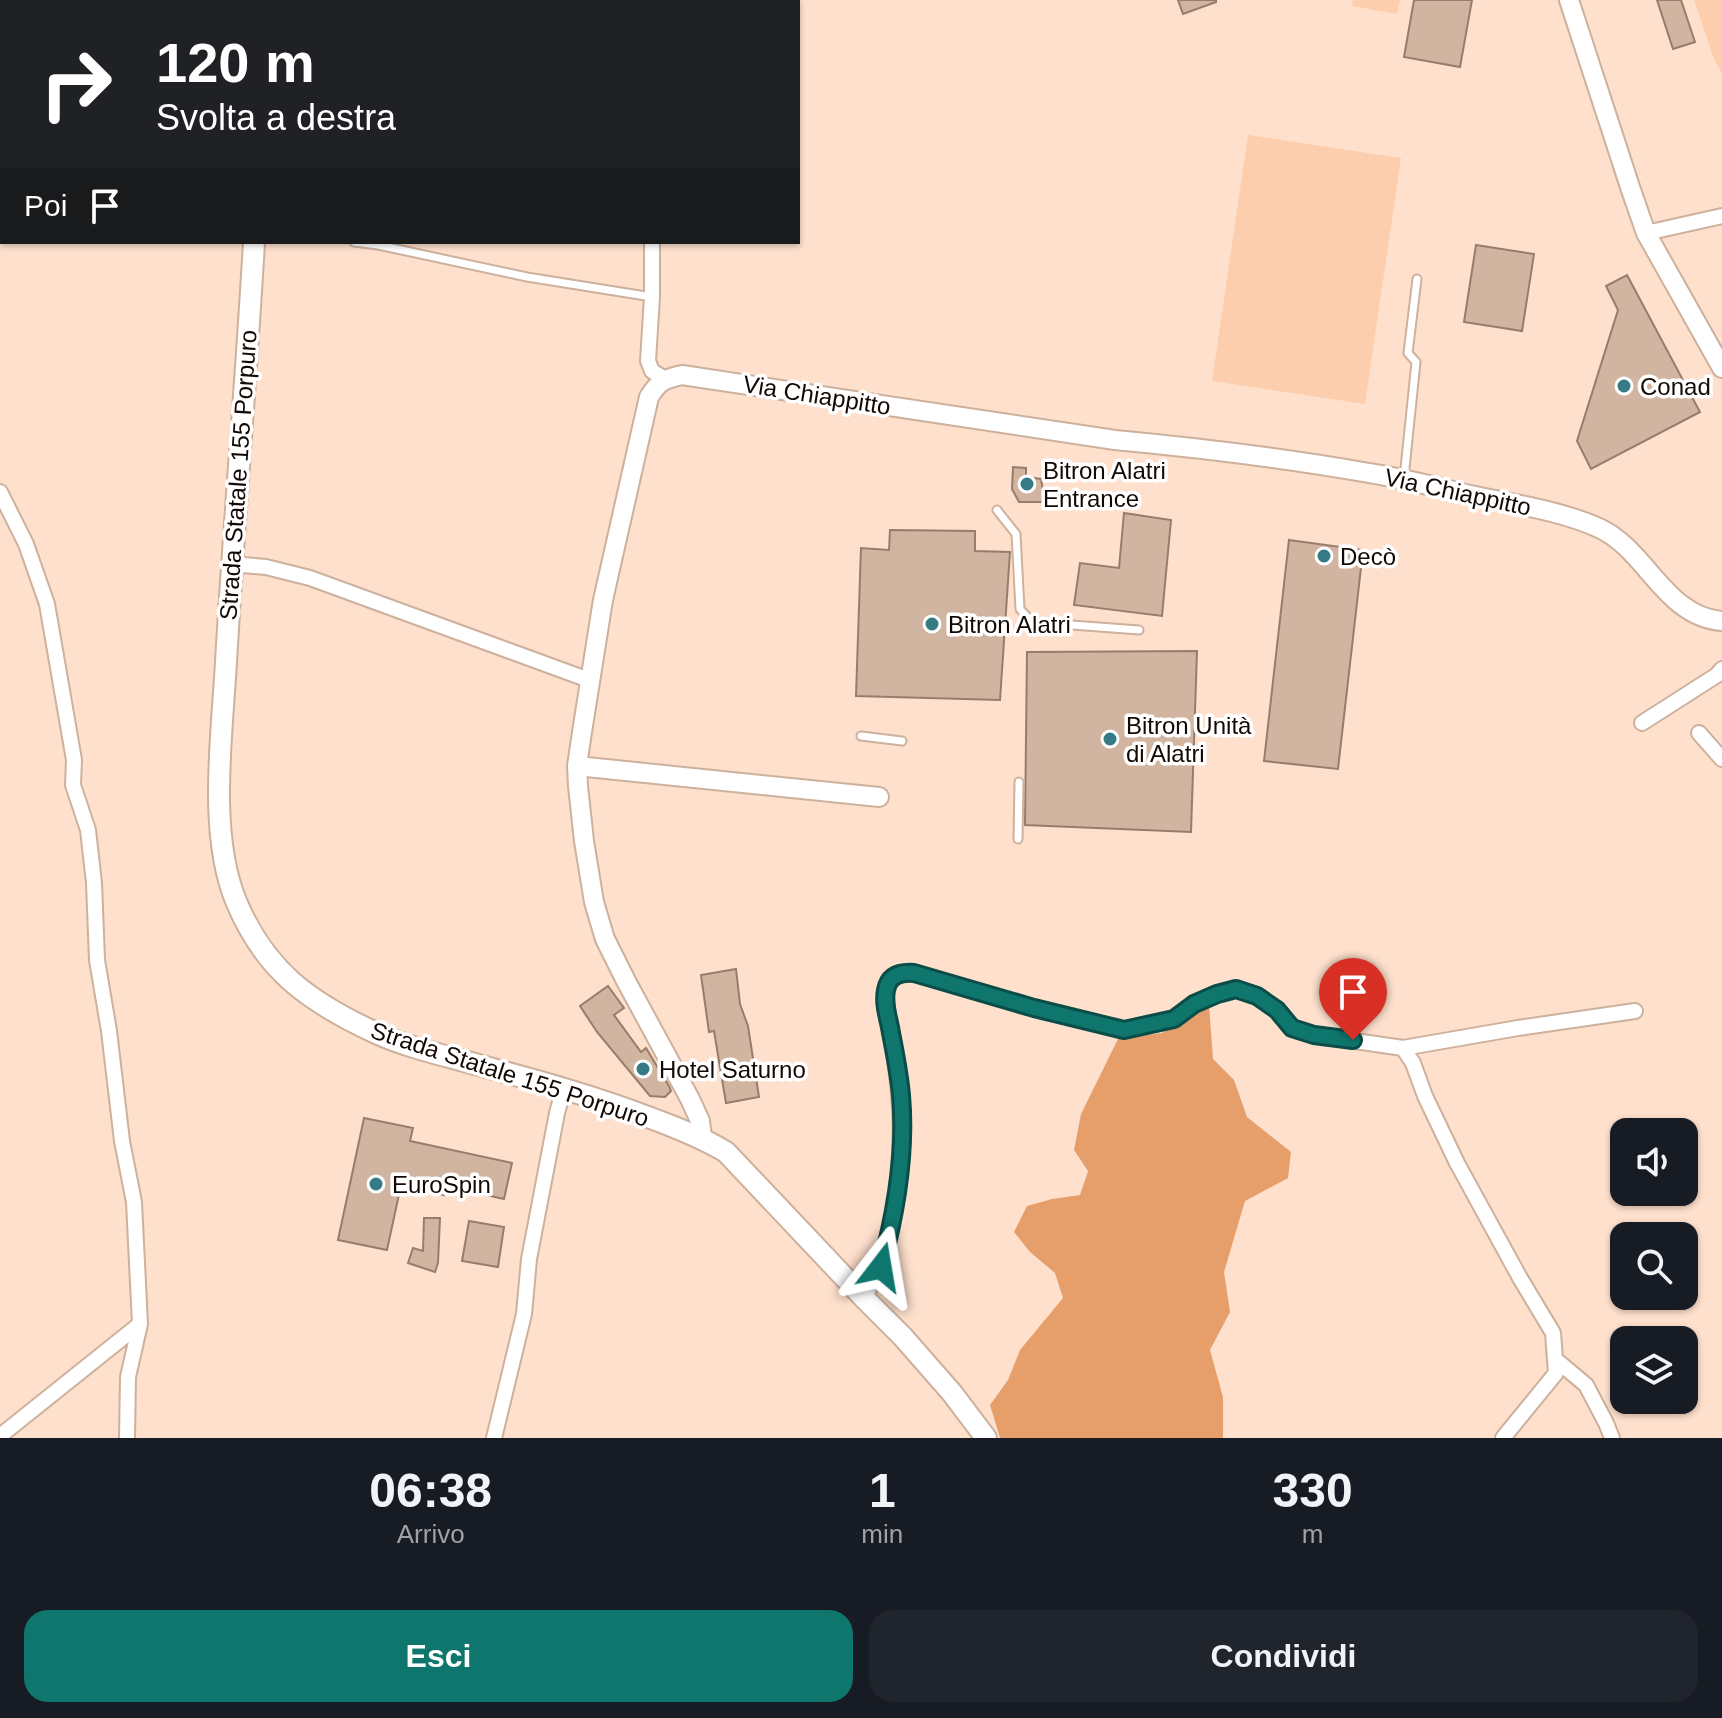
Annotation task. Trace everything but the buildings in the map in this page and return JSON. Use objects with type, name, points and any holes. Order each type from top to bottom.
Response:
[{"type":"main road","name":"Strada Statale 155 Porpuro","points":[[254,244],[231,564],[220,820],[223,860],[235,899],[254,940],[277,969],[303,993],[379,1035],[433,1053],[564,1087],[702,1137],[726,1152],[903,1337],[986,1438]]},
{"type":"street","points":[[1569,0],[1646,233],[1722,368]]},
{"type":"street","points":[[1646,233],[1722,216]]},
{"type":"street","points":[[652,244],[648,361],[652,371],[665,379],[649,397],[603,600],[577,766],[584,841],[594,902],[605,939],[690,1099],[700,1121],[702,1137]]},
{"type":"street","name":"Via Chiappitto","points":[[665,379],[682,375],[1115,440],[1355,471],[1559,514],[1601,529],[1622,543],[1679,606],[1711,620],[1722,621]]},
{"type":"street","points":[[0,492],[26,544],[47,604],[74,760],[73,785],[88,830],[97,960],[122,1141],[134,1202],[140,1324],[128,1377],[127,1438]]},
{"type":"street","points":[[231,564],[266,567],[310,578],[589,680]]},
{"type":"street","points":[[1642,723],[1722,669]]},
{"type":"street","points":[[1699,733],[1722,759]]},
{"type":"street","points":[[577,766],[879,797]]},
{"type":"street","points":[[864,1298],[881,1267],[898,1181],[901,1094],[885,1007],[885,992],[893,976],[914,973],[1124,1030],[1174,1019],[1194,1004],[1236,989],[1257,996],[1277,1010],[1292,1028],[1314,1035],[1403,1048],[1635,1011]]},
{"type":"street","points":[[1403,1048],[1413,1063],[1457,1163],[1553,1333],[1556,1373],[1503,1438]]},
{"type":"street","points":[[494,1438],[524,1314],[529,1259],[564,1087]]},
{"type":"street","points":[[0,1436],[140,1324]]},
{"type":"street","points":[[1555,1359],[1586,1385],[1612,1438]]},
{"type":"lane","points":[[370,244],[527,277],[652,297]]},
{"type":"lane","points":[[1404,480],[1416,362],[1408,353],[1417,279]]},
{"type":"lane","points":[[997,510],[1016,534],[1020,609],[1032,622],[1139,630]]},
{"type":"lane","points":[[861,736],[902,741]]},
{"type":"lane","points":[[1018,839],[1019,782]]},
{"type":"shaded area","points":[[1353,0],[1400,0],[1397,14],[1352,6]]},
{"type":"shaded area","points":[[1694,0],[1722,0],[1722,74],[1714,59]]},
{"type":"shaded area","points":[[1248,135],[1401,158],[1365,404],[1212,381]]},
{"type":"shaded area","points":[[1209,1005],[1213,1059],[1234,1080],[1247,1117],[1291,1152],[1288,1178],[1245,1201],[1224,1272],[1230,1312],[1210,1350],[1223,1397],[1223,1438],[1000,1438],[990,1405],[1008,1380],[1020,1350],[1063,1298],[1055,1273],[1030,1252],[1014,1232],[1027,1206],[1080,1195],[1088,1171],[1074,1150],[1081,1114],[1118,1039],[1162,1033]]},
{"type":"place","name":"Conad","points":[[1624,386]]},
{"type":"place","name":"Bitron Alatri Entrance","points":[[1027,484]]},
{"type":"place","name":"Decò","points":[[1324,556]]},
{"type":"place","name":"Bitron Alatri","points":[[932,624]]},
{"type":"place","name":"Bitron Unità di Alatri","points":[[1110,739]]},
{"type":"place","name":"Hotel Saturno","points":[[643,1069]]},
{"type":"place","name":"EuroSpin","points":[[376,1184]]},
{"type":"route","points":[[881,1267],[896,1194],[902,1129],[901,1094],[885,1007],[885,992],[893,976],[914,973],[1124,1030],[1174,1019],[1194,1004],[1236,989],[1257,996],[1277,1010],[1292,1028],[1314,1035],[1353,1040]]}]
